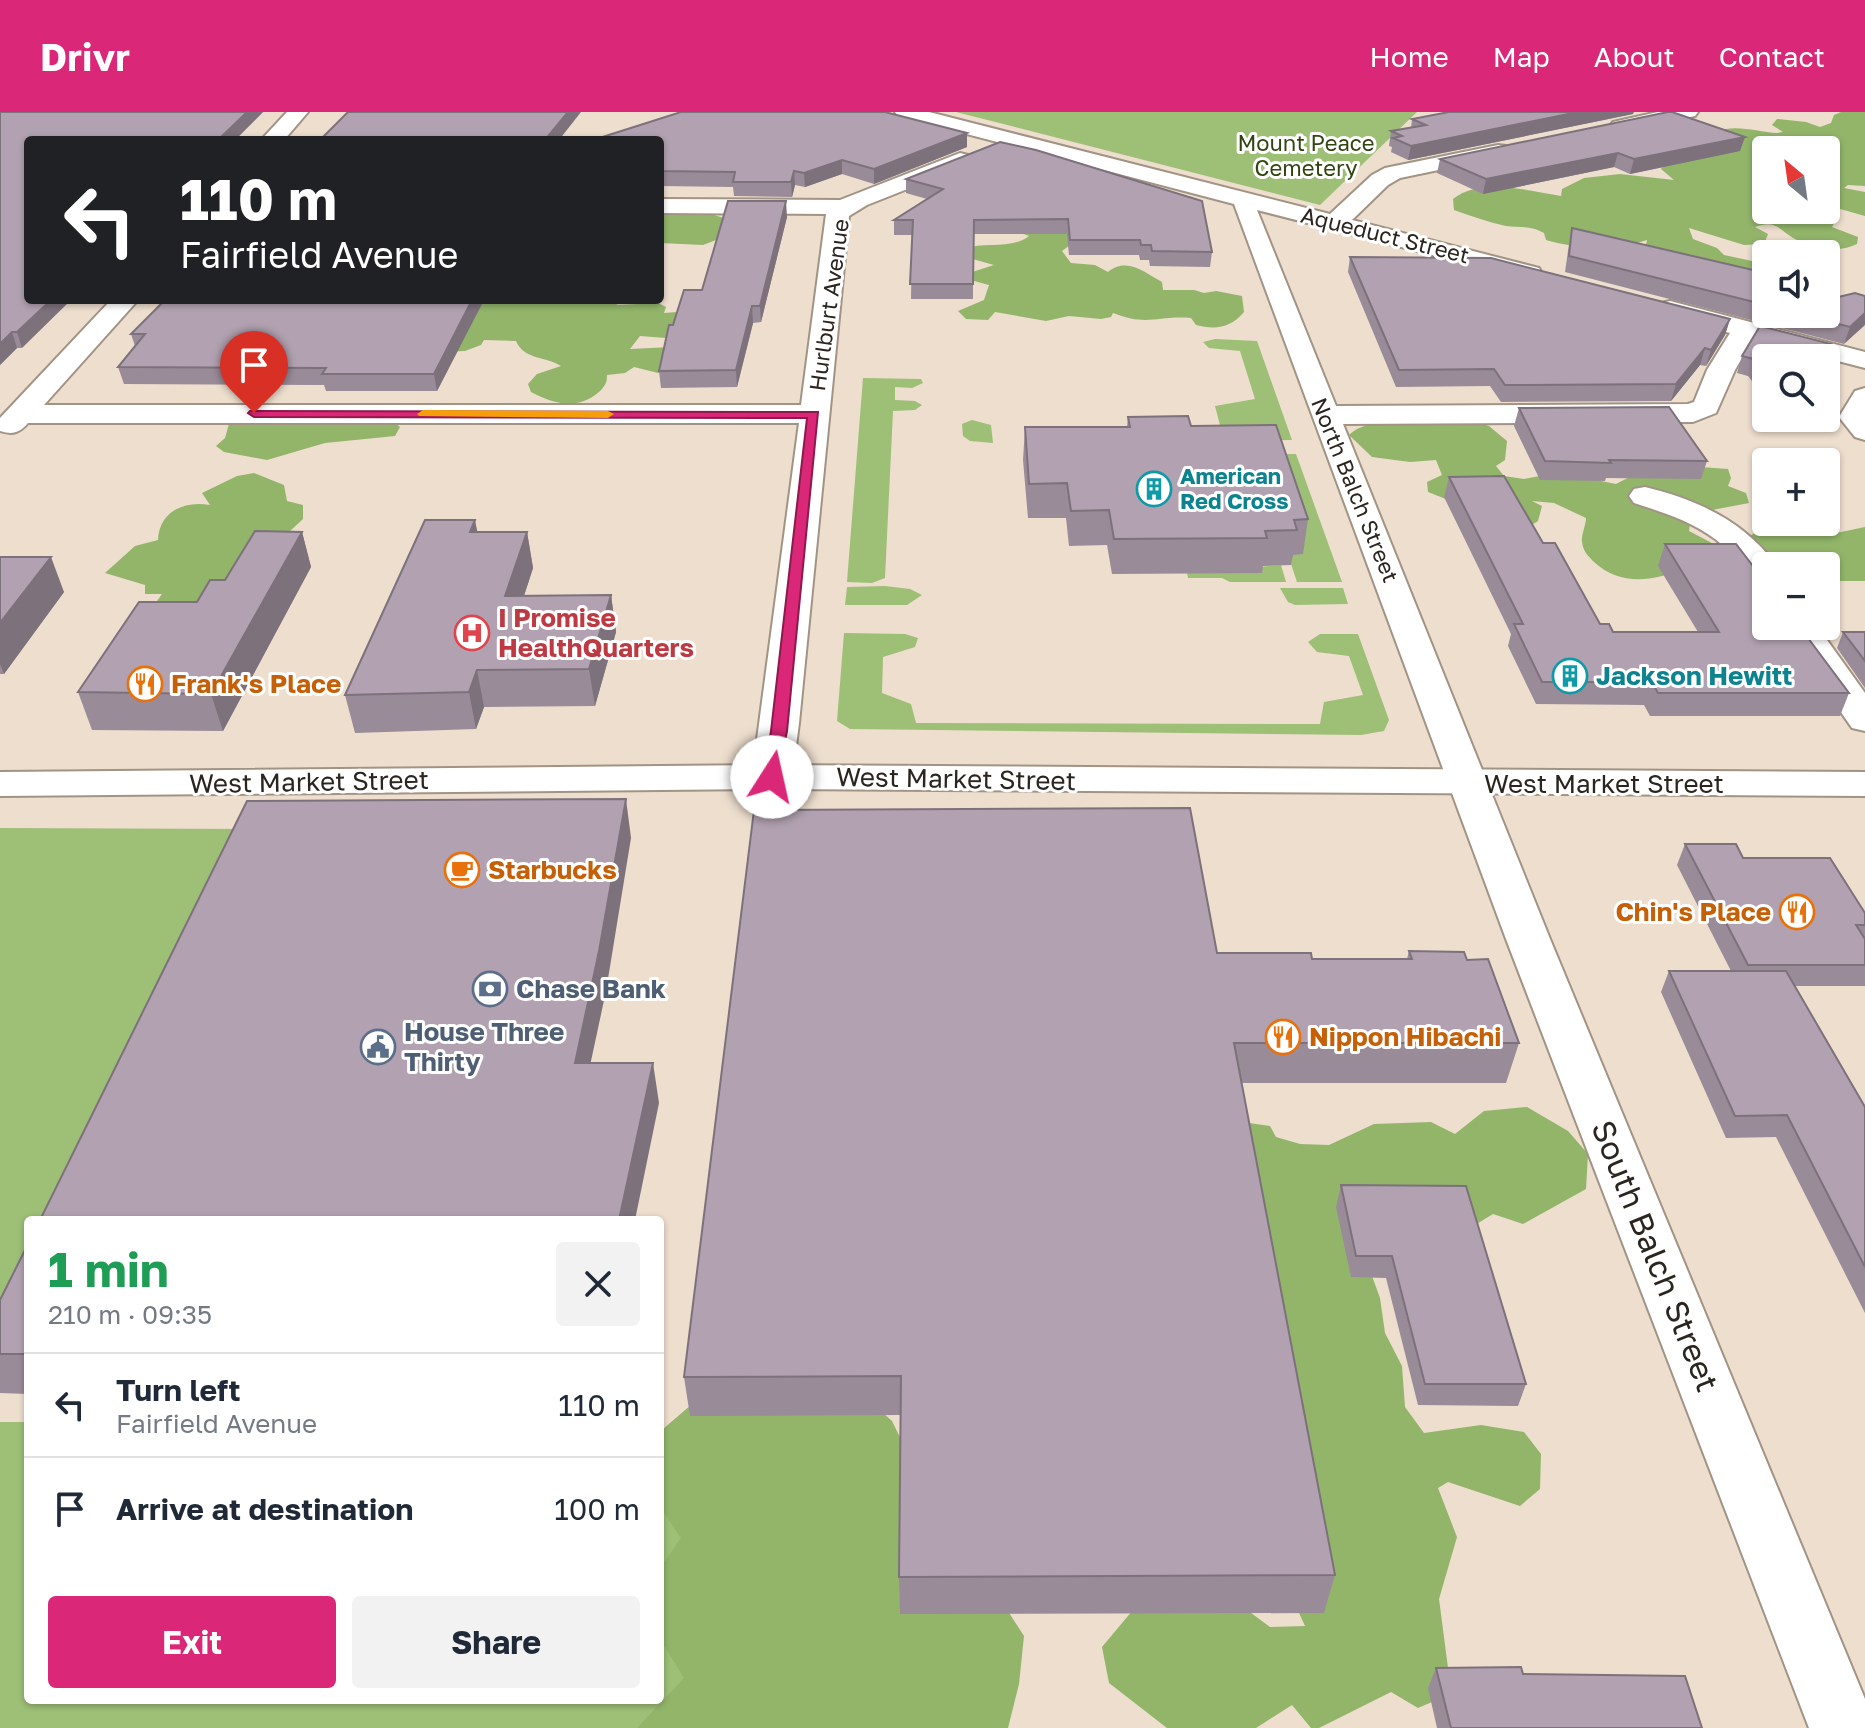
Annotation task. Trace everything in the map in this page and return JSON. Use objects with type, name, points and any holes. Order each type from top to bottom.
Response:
[{"type":"street","points":[[276,136],[298,112]]},
{"type":"street","name":"Aqueduct Street","points":[[905,112],[1549,278]]},
{"type":"street","points":[[1596,131],[1688,112]]},
{"type":"street","name":"Hurlburt Avenue","points":[[772,777],[837,215],[844,207],[1014,139]]},
{"type":"street","points":[[1336,222],[1380,180],[1393,173],[1519,146]]},
{"type":"street","name":"North Balch Street","points":[[1253,202],[1244,206],[1469,784]]},
{"type":"street","points":[[664,206],[844,207]]},
{"type":"street","points":[[1640,301],[1865,360]]},
{"type":"street","points":[[0,436],[121,304]]},
{"type":"street","points":[[1326,415],[1693,413],[1706,407],[1721,370],[1744,328],[1752,326]]},
{"type":"street","points":[[1865,397],[1854,417],[1865,431]]},
{"type":"street","points":[[21,414],[814,414]]},
{"type":"street","points":[[1645,496],[1698,514],[1725,529],[1752,553]]},
{"type":"street","points":[[1809,640],[1865,720]]},
{"type":"street","name":"West Market Street","points":[[0,784],[772,777],[1469,784],[1865,784]]},
{"type":"street","name":"South Balch Street","points":[[1469,784],[1843,1728]]},
{"type":"green space","name":"Mount Peace Cemetery","points":[[956,112],[1417,112],[1320,205]]},
{"type":"green space","points":[[1865,112],[1865,186],[1848,185],[1844,188],[1865,192],[1865,216],[1840,209],[1840,136],[1752,136],[1752,224],[1768,224],[1755,227],[1768,234],[1766,240],[1752,240],[1752,245],[1744,245],[1689,228],[1693,239],[1717,248],[1724,255],[1752,261],[1752,272],[1645,249],[1647,240],[1609,247],[1558,243],[1546,240],[1544,233],[1535,229],[1506,226],[1454,210],[1453,199],[1464,192],[1491,187],[1561,196],[1562,189],[1584,178],[1620,174],[1674,180],[1661,169],[1700,139],[1718,131],[1732,128],[1777,133],[1783,132],[1772,125],[1777,119],[1820,127],[1831,123],[1834,115]]},
{"type":"green space","points":[[1051,198],[1073,243],[1062,251],[1071,263],[1095,265],[1108,272],[1130,266],[1162,282],[1163,290],[1216,291],[1242,296],[1244,312],[1234,321],[1216,327],[1196,325],[1191,318],[1144,320],[1113,313],[1111,317],[1101,319],[1069,316],[1046,321],[995,312],[988,320],[966,319],[958,311],[984,300],[989,285],[963,278],[963,275],[994,265],[969,258],[964,249],[1014,243],[1029,236],[1021,233]]},
{"type":"green space","points":[[701,211],[727,219],[729,235],[703,245],[664,243],[664,214]]},
{"type":"green space","points":[[1768,224],[1834,224],[1832,227],[1858,237],[1857,244],[1840,249],[1840,240],[1797,240]]},
{"type":"green space","points":[[339,304],[660,304],[666,307],[664,313],[691,311],[679,339],[640,336],[630,349],[672,347],[671,372],[658,373],[634,367],[625,373],[607,375],[599,392],[574,404],[549,400],[531,392],[528,384],[537,374],[561,366],[524,352],[516,341],[484,340],[481,345],[465,351],[442,352]]},
{"type":"green space","points":[[1215,339],[1257,341],[1292,440],[1224,441],[1215,406],[1255,399],[1240,351],[1209,348],[1203,342]]},
{"type":"green space","points":[[863,378],[921,379],[923,383],[912,388],[895,387],[895,400],[915,401],[922,405],[915,410],[893,411],[885,578],[872,583],[847,582]]},
{"type":"green space","points":[[241,418],[388,418],[400,427],[395,436],[325,443],[267,460],[224,452],[216,446],[225,438],[229,424]]},
{"type":"green space","points":[[972,420],[991,425],[993,443],[970,441],[963,436],[962,424]]},
{"type":"green space","points":[[1470,420],[1489,426],[1507,441],[1505,460],[1496,466],[1504,476],[1524,479],[1545,475],[1576,476],[1616,484],[1641,471],[1686,466],[1728,469],[1731,478],[1728,486],[1746,493],[1749,503],[1712,510],[1693,505],[1689,531],[1729,552],[1678,572],[1643,579],[1626,578],[1610,573],[1586,553],[1582,539],[1586,518],[1554,503],[1532,501],[1542,506],[1538,521],[1524,530],[1428,492],[1427,482],[1442,475],[1436,460],[1410,462],[1372,457],[1349,435],[1373,423],[1389,421]]},
{"type":"green space","points":[[1296,454],[1342,582],[1297,582],[1288,555],[1225,455]]},
{"type":"green space","points":[[254,473],[284,485],[287,501],[303,505],[303,519],[202,613],[155,604],[162,594],[145,594],[145,585],[105,573],[135,546],[158,540],[163,522],[175,510],[191,504],[210,505],[202,493],[237,476]]},
{"type":"green space","points":[[1865,527],[1865,581],[1840,581],[1840,552],[1752,552],[1752,557],[1747,555],[1746,539],[1752,535],[1840,536],[1840,532]]},
{"type":"green space","points":[[1281,565],[1286,582],[1230,582],[1222,578],[1188,578],[1187,573]]},
{"type":"green space","points":[[847,587],[910,589],[922,595],[907,605],[845,605]]},
{"type":"green space","points":[[1280,588],[1343,588],[1348,604],[1295,605],[1288,602]]},
{"type":"green space","points":[[844,633],[905,634],[918,638],[915,647],[883,657],[882,693],[911,704],[916,723],[1320,724],[1324,702],[1363,695],[1349,656],[1317,652],[1308,642],[1320,634],[1358,634],[1389,720],[1384,731],[1361,735],[850,729],[837,721]]},
{"type":"green space","points":[[0,828],[247,829],[51,1216],[24,1216],[24,1269],[0,1316]]},
{"type":"green space","points":[[1527,1107],[1568,1131],[1588,1154],[1586,1189],[1523,1224],[1493,1214],[1475,1225],[1368,1265],[1380,1298],[1385,1333],[1402,1366],[1405,1407],[1424,1433],[1481,1425],[1524,1432],[1541,1454],[1540,1489],[1520,1506],[1448,1482],[1438,1488],[1457,1537],[1439,1599],[1448,1668],[1446,1696],[1418,1708],[1391,1692],[1319,1728],[1311,1728],[1292,1705],[1256,1728],[1167,1728],[1109,1683],[1102,1647],[1148,1592],[1204,1578],[1270,1627],[1305,1626],[1285,1582],[1242,1122],[1270,1126],[1276,1137],[1300,1144],[1329,1145],[1374,1124],[1431,1122],[1455,1134],[1484,1111]]},
{"type":"green space","points":[[856,1389],[892,1421],[912,1462],[1024,1636],[1019,1684],[1008,1728],[637,1728],[660,1704],[664,1704],[664,1699],[684,1678],[664,1646],[664,1562],[681,1538],[664,1513],[664,1428],[705,1393]]},
{"type":"green space","points":[[0,1422],[24,1422],[24,1704],[664,1704],[664,1469],[773,1728],[0,1728]]},
{"type":"building","points":[[0,112],[247,112],[222,136],[24,136],[24,304],[47,304],[0,344]]},
{"type":"building","points":[[348,112],[568,112],[548,136],[324,136]]},
{"type":"building","points":[[681,112],[885,112],[967,133],[874,169],[842,160],[804,173],[794,171],[791,182],[733,182],[735,172],[664,171],[664,136],[606,136]]},
{"type":"building","points":[[1449,112],[1578,112],[1411,146],[1393,138],[1402,136],[1391,131],[1426,125],[1412,119]]},
{"type":"building","points":[[1668,112],[1745,137],[1634,159],[1618,153],[1486,179],[1440,159]]},
{"type":"building","points":[[1000,142],[1036,150],[1202,201],[1212,252],[1152,251],[1151,245],[1141,245],[1140,240],[1070,240],[1068,219],[974,220],[973,284],[910,284],[913,220],[894,220],[943,189],[906,179]]},
{"type":"building","points":[[728,201],[786,201],[760,306],[752,306],[736,370],[659,371],[669,325],[673,325],[684,290],[702,290]]},
{"type":"building","points":[[1572,228],[1752,270],[1752,302],[1569,256]]},
{"type":"building","points":[[1350,257],[1491,258],[1730,319],[1711,350],[1705,348],[1676,384],[1505,385],[1494,369],[1399,370]]},
{"type":"building","points":[[1855,293],[1865,296],[1865,313],[1850,327],[1840,324],[1840,297]]},
{"type":"building","points":[[161,304],[470,304],[434,374],[322,374],[326,368],[118,367],[145,334],[131,334]]},
{"type":"building","points":[[1759,328],[1831,344],[1752,344],[1752,359],[1742,356]]},
{"type":"building","points":[[1669,407],[1707,461],[1545,461],[1519,408]]},
{"type":"building","name":"American Red Cross","points":[[1188,416],[1191,426],[1276,425],[1308,519],[1294,520],[1297,530],[1265,531],[1267,538],[1114,539],[1109,510],[1071,511],[1067,483],[1029,484],[1025,427],[1130,427],[1128,417]]},
{"type":"building","points":[[1504,476],[1543,543],[1555,543],[1600,624],[1609,624],[1613,632],[1719,632],[1665,544],[1736,544],[1752,565],[1752,640],[1809,640],[1849,693],[1658,693],[1652,682],[1542,682],[1514,624],[1523,624],[1449,477]]},
{"type":"building","points":[[425,520],[475,520],[470,532],[527,532],[505,596],[611,595],[589,669],[477,670],[469,692],[345,695]]},
{"type":"building","points":[[255,531],[302,532],[211,694],[78,692],[139,602],[197,602],[210,580],[225,580]]},
{"type":"building","points":[[0,557],[51,557],[0,623]]},
{"type":"building","points":[[1843,632],[1865,632],[1865,661]]},
{"type":"building","name":"House Three Thirty","points":[[626,799],[575,1063],[653,1063],[620,1216],[42,1216],[247,801]]},
{"type":"building","points":[[1190,808],[1217,953],[1311,953],[1312,959],[1412,959],[1409,951],[1464,952],[1467,960],[1488,959],[1519,1043],[1234,1043],[1335,1575],[899,1577],[901,1376],[684,1377],[754,810]]},
{"type":"building","points":[[1685,844],[1736,844],[1743,858],[1830,858],[1865,913],[1865,925],[1856,925],[1865,939],[1865,965],[1748,965]]},
{"type":"building","points":[[1669,971],[1786,971],[1865,1107],[1865,1267],[1787,1115],[1735,1116]]},
{"type":"building","points":[[1341,1185],[1466,1186],[1526,1384],[1425,1384],[1392,1256],[1356,1256]]},
{"type":"building","points":[[24,1252],[24,1354],[0,1354],[0,1300]]},
{"type":"building","points":[[1521,1667],[1523,1674],[1685,1676],[1702,1728],[1451,1728],[1436,1668]]},
{"type":"slow traffic","points":[[423,414],[608,414]]},
{"type":"place","name":"American Red Cross","points":[[1154,489]]},
{"type":"place","name":"I Promise HealthQuarters","points":[[472,633]]},
{"type":"place","name":"Jackson Hewitt","points":[[1570,676]]},
{"type":"place","name":"Frank's Place","points":[[145,684]]},
{"type":"place","name":"Starbucks","points":[[462,870]]},
{"type":"place","name":"Chin's Place","points":[[1797,912]]},
{"type":"place","name":"Chase Bank","points":[[490,989]]},
{"type":"place","name":"Nippon Hibachi","points":[[1283,1037]]},
{"type":"place","name":"House Three Thirty","points":[[378,1047]]},
{"type":"route","points":[[254,413],[814,414],[772,777]]}]
